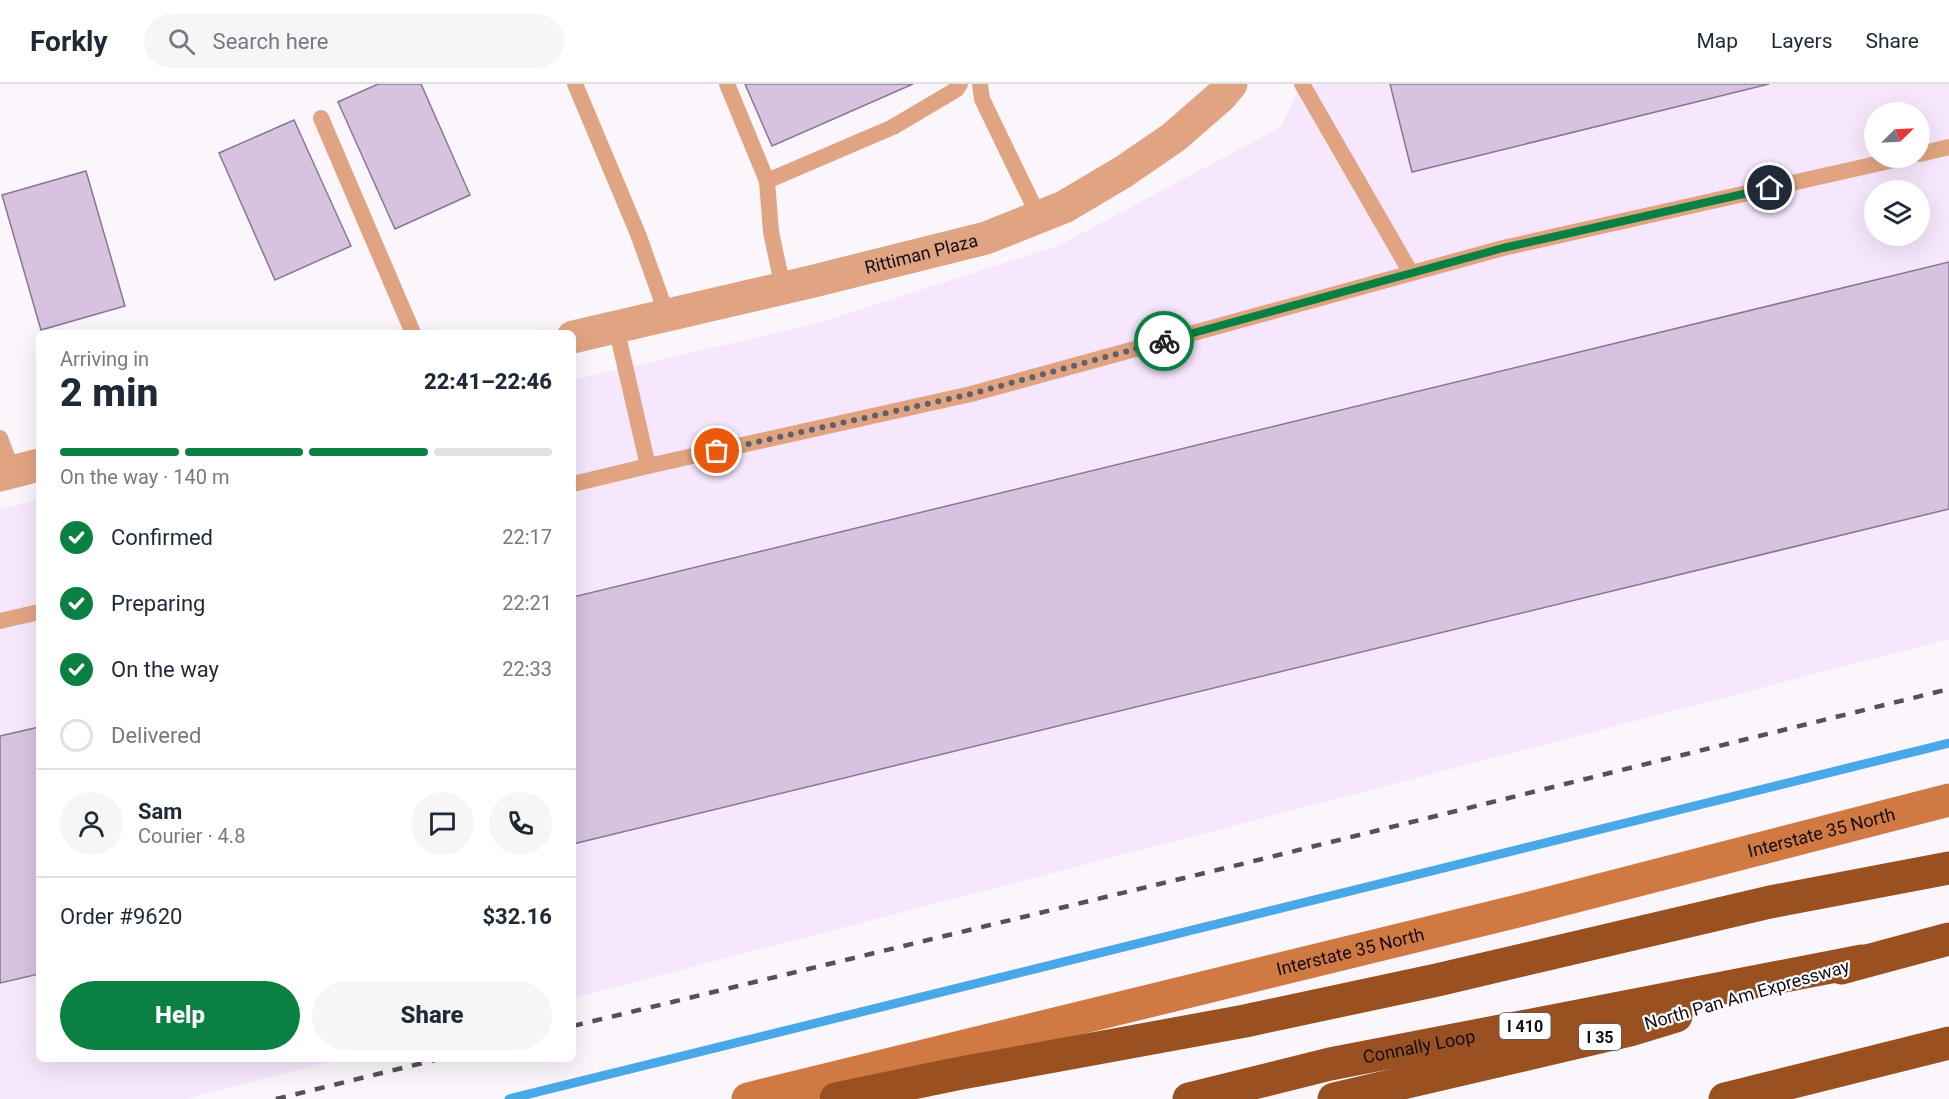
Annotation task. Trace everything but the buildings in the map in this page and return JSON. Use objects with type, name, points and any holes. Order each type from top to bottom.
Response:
[{"type":"highway","points":[[836,1099],[956,1074],[1245,1021],[1437,980],[1770,902],[1949,868]]},
{"type":"highway","name":"North Pan Am Expressway","points":[[1334,1099],[1630,1030],[1862,961],[1949,939]]},
{"type":"highway","name":"Connally Loop","points":[[1189,1099],[1329,1064],[1862,961]]},
{"type":"highway","points":[[1725,1099],[1949,1043]]},
{"type":"main road","name":"Interstate 35 North","points":[[748,1099],[1533,907],[1949,800]]},
{"type":"street","name":"Rittiman Plaza","points":[[576,336],[986,238],[1064,207],[1123,172],[1174,137],[1221,96],[1231,84]]},
{"type":"lane","points":[[575,84],[638,234],[667,315]]},
{"type":"lane","points":[[727,84],[767,181],[771,232],[783,288]]},
{"type":"lane","points":[[767,181],[893,127],[957,89],[960,84]]},
{"type":"lane","points":[[980,84],[982,99],[1039,217]]},
{"type":"lane","points":[[1302,84],[1411,273]]},
{"type":"lane","points":[[321,118],[412,330]]},
{"type":"lane","points":[[1930,152],[1949,147]]},
{"type":"lane","points":[[576,483],[971,394],[1514,245],[1864,167]]},
{"type":"lane","points":[[616,327],[648,466]]},
{"type":"lane","points":[[0,438],[17,471]]},
{"type":"lane","points":[[0,621],[36,613]]},
{"type":"shaded area","points":[[1301,84],[1949,84],[1949,639],[576,997],[576,379],[815,324],[1060,245],[1281,127]]},
{"type":"shaded area","points":[[36,501],[36,1062],[328,1062],[186,1099],[0,1099],[0,509]]},
{"type":"waterway","points":[[509,1099],[1949,743]]},
{"type":"railway","points":[[576,1025],[1949,689]]},
{"type":"railway","points":[[276,1099],[427,1062]]},
{"type":"way so far","points":[[717,451],[971,394],[1164,341]]},
{"type":"route","points":[[1164,341],[1503,248],[1770,188]]}]
